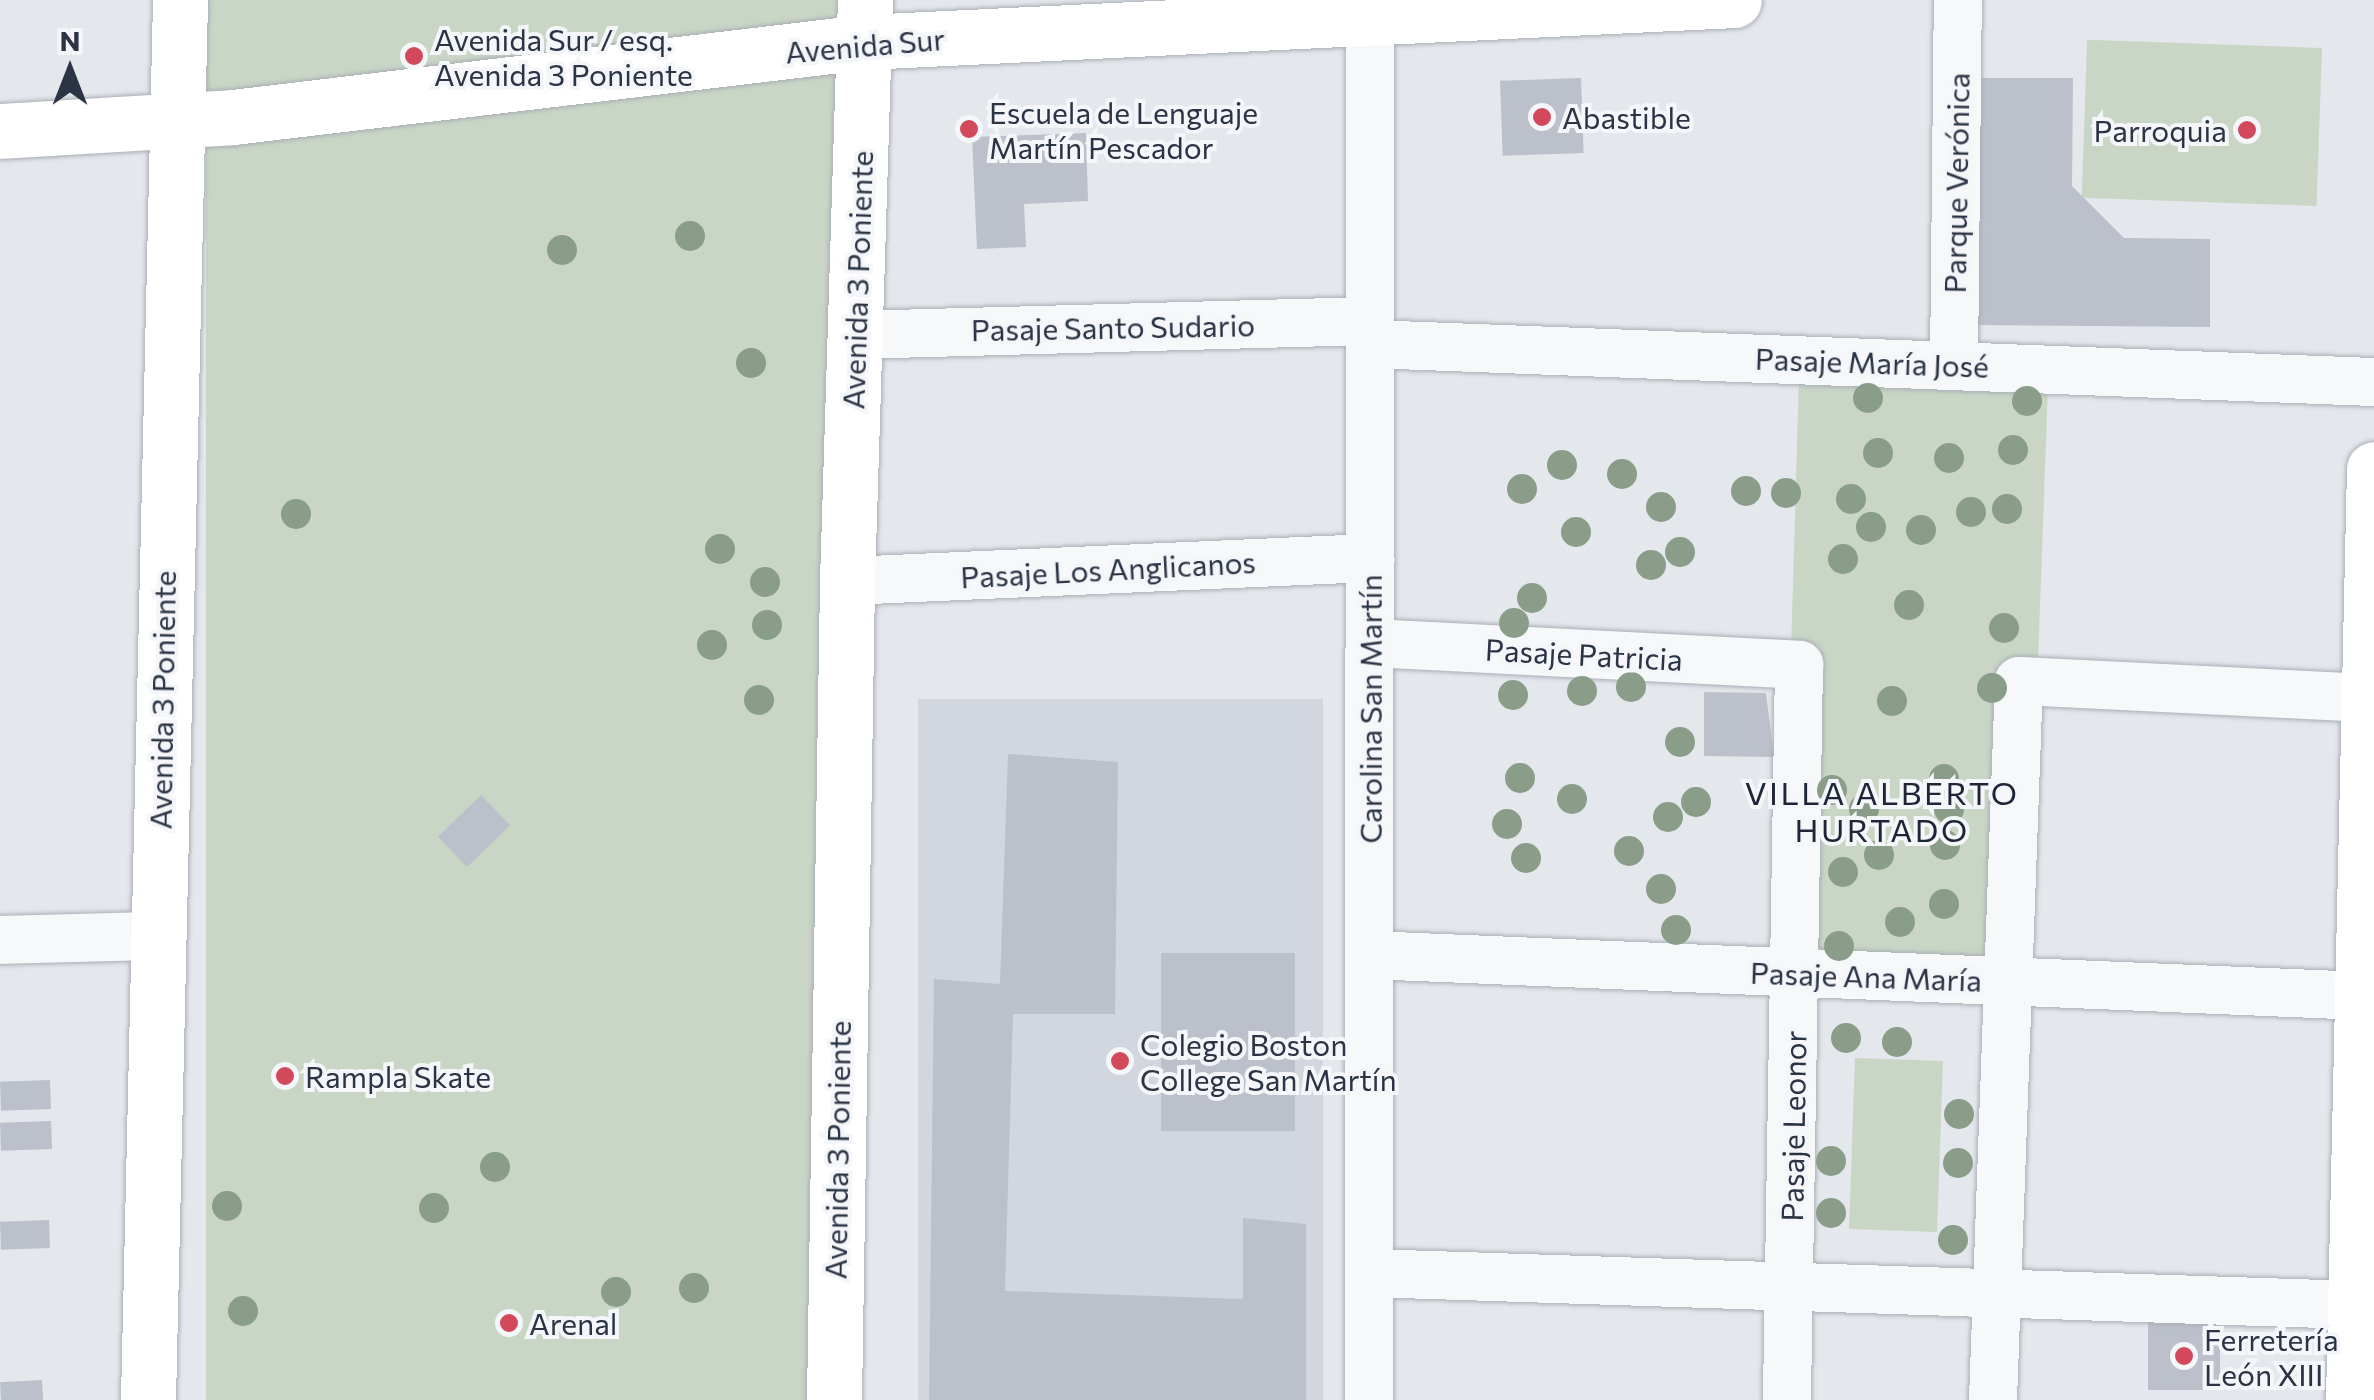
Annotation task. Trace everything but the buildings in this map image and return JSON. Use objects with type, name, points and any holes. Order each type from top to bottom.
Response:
[{"type":"street","name":"Avenida 3 Poniente","points":[[148,1400],[173,123],[180,0]]},
{"type":"street","name":"Avenida Sur","points":[[0,131],[173,123],[864,21],[1734,0]]},
{"type":"street","name":"Parque Verónica","points":[[1954,366],[1958,0]]},
{"type":"street","name":"Carolina San Martín","points":[[1369,1400],[1370,332],[1395,11]]},
{"type":"street","name":"Avenida 3 Poniente","points":[[834,1400],[847,581],[864,21]]},
{"type":"street","name":"Pasaje María José","points":[[1370,332],[1954,366],[2374,382]]},
{"type":"street","name":"Pasaje Santo Sudario","points":[[855,334],[1370,332]]},
{"type":"street","points":[[2353,1400],[2374,469]]},
{"type":"street","name":"Pasaje Los Anglicanos","points":[[847,581],[1370,558]]},
{"type":"street","name":"Pasaje Patricia","points":[[1370,643],[1799,665]]},
{"type":"street","name":"Pasaje Leonor","points":[[1787,1400],[1799,665]]},
{"type":"street","points":[[1994,1400],[2019,680],[2369,698]]},
{"type":"street","points":[[0,940],[157,936]]},
{"type":"street","name":"Pasaje Ana María","points":[[1369,956],[2362,996]]},
{"type":"street","points":[[1369,1273],[2356,1306]]},
{"type":"shaded area","name":"Colegio Boston College San Martín","points":[[918,699],[1323,699],[1323,1400],[918,1400]]},
{"type":"green space","points":[[206,0],[847,0],[847,1400],[206,1400]]},
{"type":"green space","points":[[2087,40],[2322,48],[2316,206],[2082,198]]},
{"type":"green space","points":[[1799,377],[2048,386],[2038,662],[2006,661],[1995,981],[1806,973],[1791,651]]},
{"type":"green space","points":[[1855,1058],[1943,1061],[1937,1232],[1849,1229]]},
{"type":"place","name":"Avenida Sur / esq. Avenida 3 Poniente","points":[[414,56]]},
{"type":"place","name":"Abastible","points":[[1542,117]]},
{"type":"place","name":"Escuela de Lenguaje Martín Pescador","points":[[969,129]]},
{"type":"place","name":"Parroquia","points":[[2247,130]]},
{"type":"place","name":"Colegio Boston College San Martín","points":[[1120,1061]]},
{"type":"place","name":"Rampla Skate","points":[[285,1076]]},
{"type":"place","name":"Arenal","points":[[509,1323]]},
{"type":"place","name":"Ferretería León XIII","points":[[2184,1356]]},
{"type":"district","name":"VILLA ALBERTO HURTADO","points":[[1882,812]]}]
